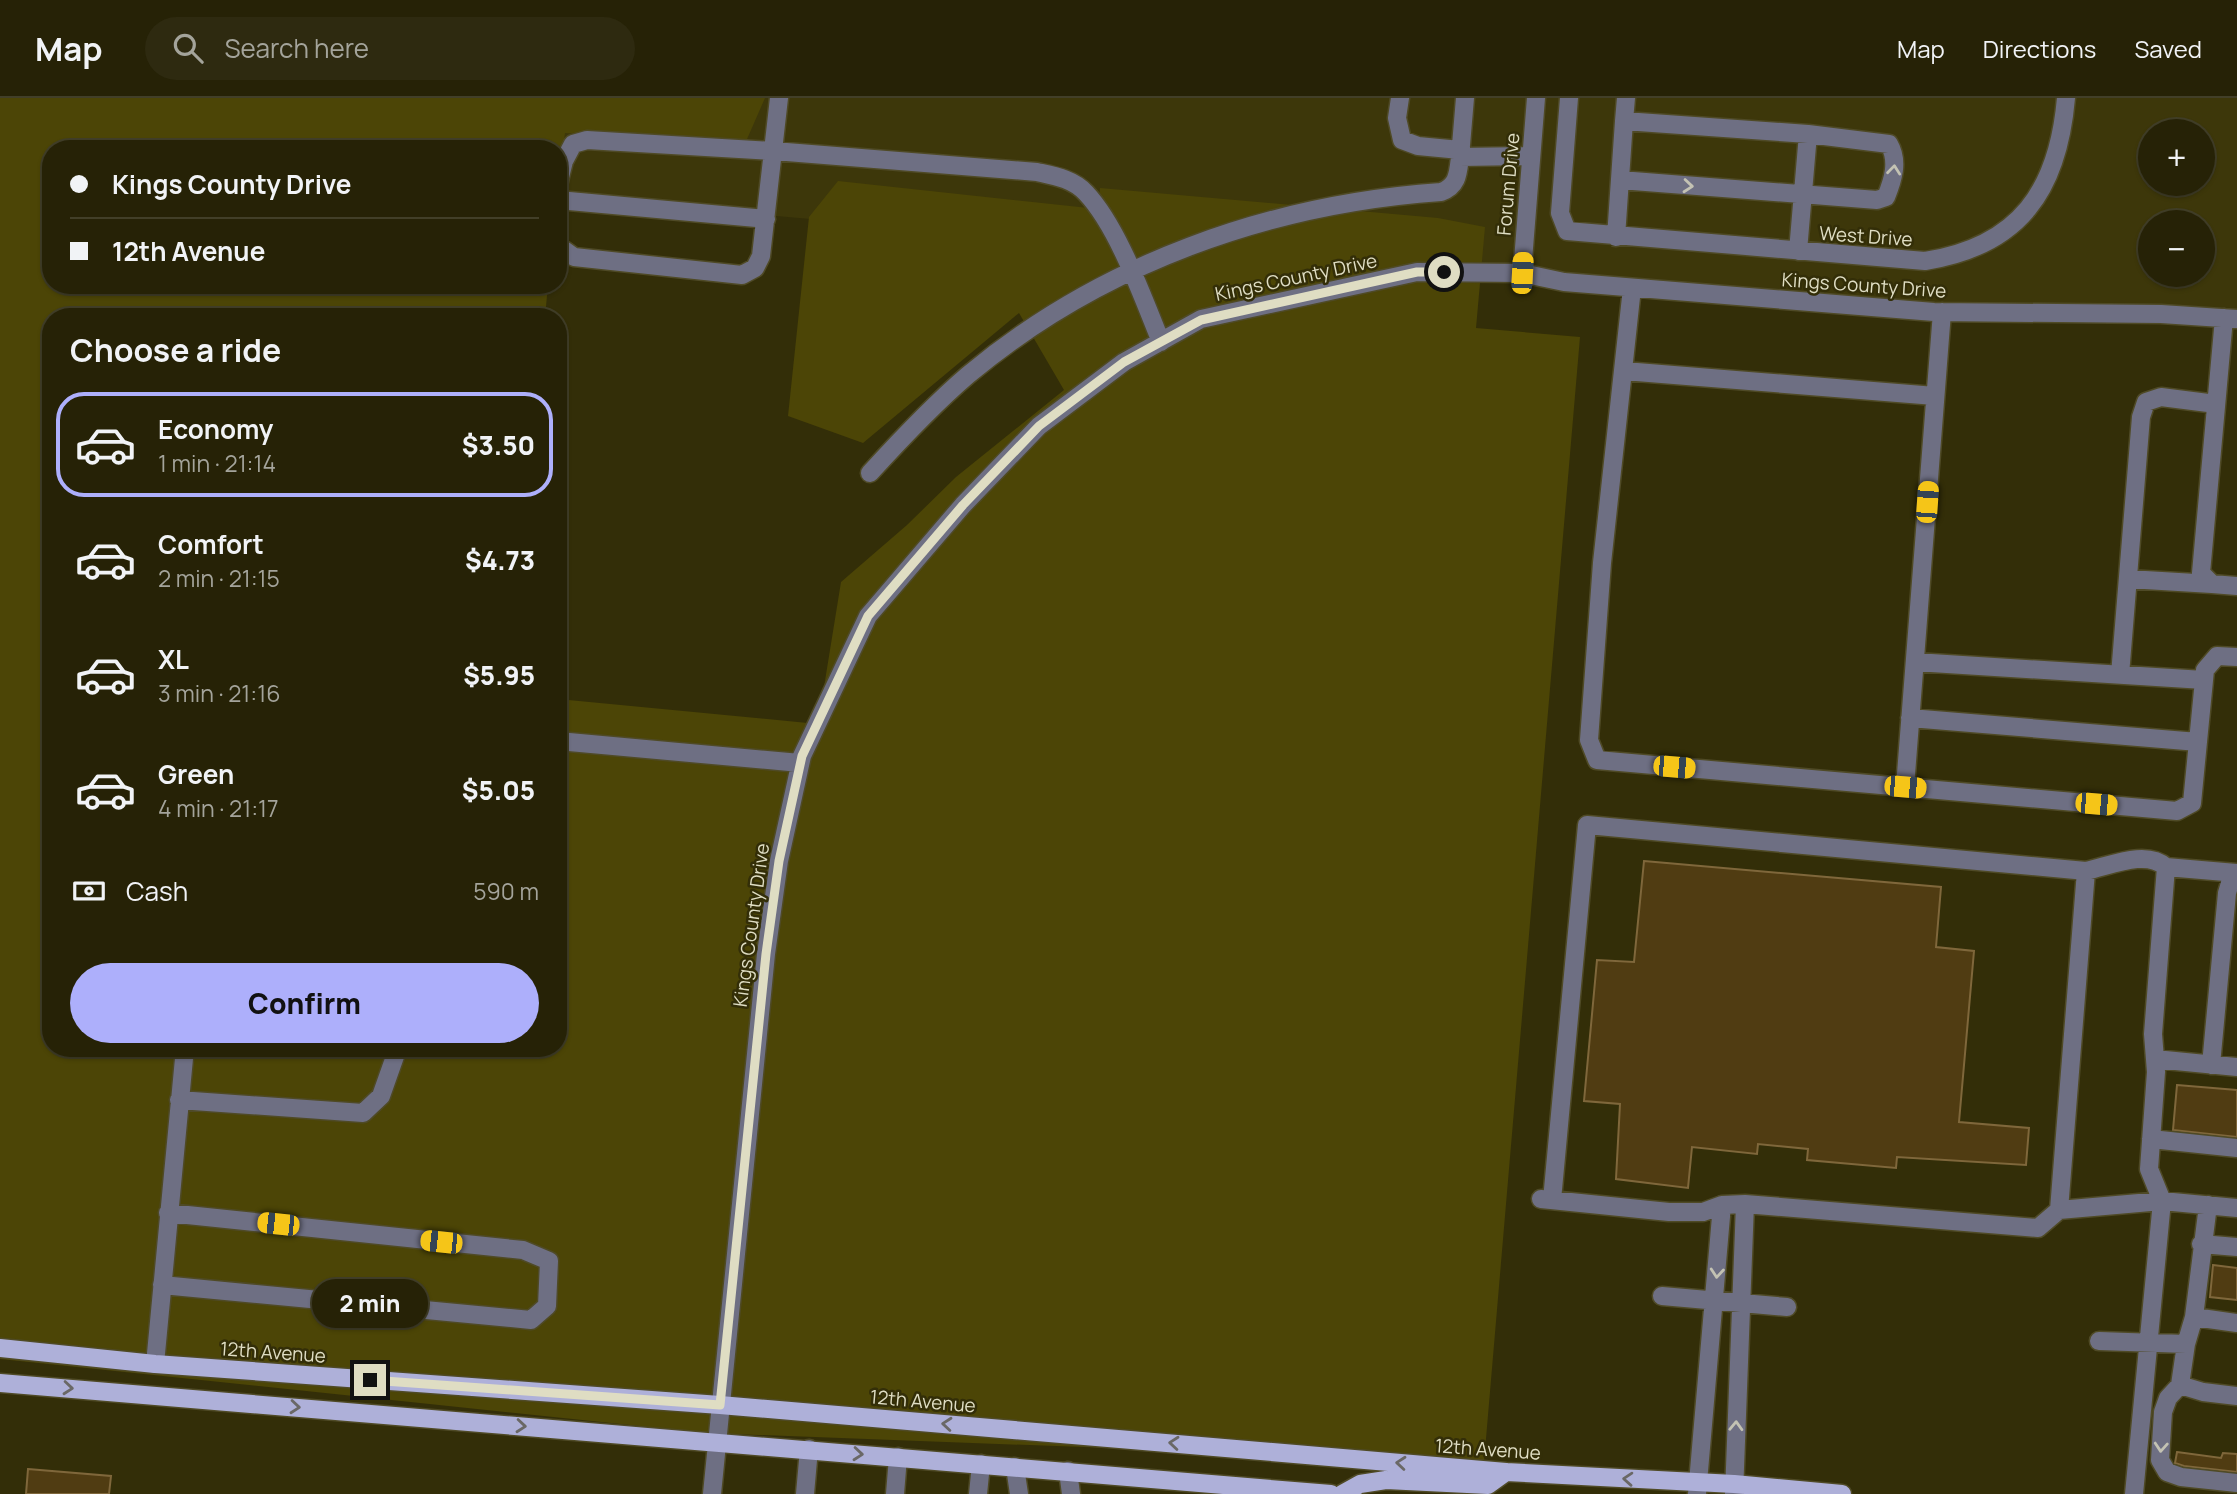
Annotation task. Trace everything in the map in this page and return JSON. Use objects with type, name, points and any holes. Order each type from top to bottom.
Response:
[{"type":"main road","name":"12th Avenue","points":[[0,1348],[155,1364],[720,1405],[1697,1489],[1842,1494]]},
{"type":"main road","points":[[0,1383],[1331,1494]]},
{"type":"main road","points":[[1342,1494],[1360,1484],[1386,1480],[1488,1485],[1506,1472]]},
{"type":"street","points":[[567,252],[574,257],[742,275],[755,268],[761,256],[779,98]]},
{"type":"street","points":[[1400,98],[1397,118],[1402,140],[1418,146],[1460,153],[1531,156]]},
{"type":"street","points":[[870,473],[909,431],[968,375],[1050,315],[1099,286],[1251,225],[1332,205],[1441,192],[1451,188],[1455,183],[1460,153],[1465,98]]},
{"type":"street","name":"Forum Drive","points":[[1522,273],[1536,98]]},
{"type":"street","name":"West Drive","points":[[1569,98],[1560,213],[1567,231],[1925,261],[1950,257],[2005,230],[2034,202],[2056,159],[2066,98]]},
{"type":"street","points":[[1616,237],[1626,98]]},
{"type":"street","points":[[1620,180],[1877,200],[1886,197],[1893,182],[1895,154],[1889,144],[1808,134],[1624,121]]},
{"type":"street","points":[[1798,251],[1808,134]]},
{"type":"street","points":[[567,156],[573,145],[587,140],[774,151],[1037,172],[1063,177],[1085,191],[1101,212],[1133,271],[1161,342]]},
{"type":"street","points":[[567,201],[766,219]]},
{"type":"street","name":"Kings County Drive","points":[[712,1494],[766,954],[779,861],[800,763],[862,627],[876,606],[963,505],[1039,426],[1124,362],[1201,320],[1417,272],[1522,273],[1564,282],[1942,312],[2161,314],[2231,318]]},
{"type":"street","points":[[1632,288],[1602,563],[1589,740],[1597,760],[2177,811],[2192,803],[2205,670],[2217,656],[2237,657]]},
{"type":"street","points":[[1905,787],[1942,312]]},
{"type":"street","points":[[2212,584],[2201,573],[2216,404],[2231,318]]},
{"type":"street","points":[[1624,371],[1935,396]]},
{"type":"street","points":[[2120,675],[2141,417],[2146,402],[2161,397],[2216,404]]},
{"type":"street","points":[[2128,579],[2237,586]]},
{"type":"street","points":[[1915,662],[2204,680]]},
{"type":"street","points":[[1910,718],[2198,741]]},
{"type":"street","points":[[567,742],[800,763]]},
{"type":"street","points":[[2237,873],[2166,867],[2157,859],[2144,858],[2086,871],[1587,825],[1547,1200],[1669,1212],[1703,1212],[1722,1205],[1745,1204],[2038,1228],[2059,1210],[2161,1201],[2237,1208]]},
{"type":"street","points":[[2134,1494],[2161,1201],[2150,1169],[2155,1059],[2153,1034],[2166,867]]},
{"type":"street","points":[[2059,1210],[2086,871]]},
{"type":"street","points":[[2211,1065],[2227,892],[2230,883],[2237,878]]},
{"type":"street","points":[[155,1364],[184,1057]]},
{"type":"street","points":[[179,1100],[363,1113],[381,1096],[395,1057]]},
{"type":"street","points":[[2155,1059],[2237,1067]]},
{"type":"street","points":[[2151,1139],[2237,1148]]},
{"type":"street","points":[[1734,1489],[1745,1204]]},
{"type":"street","points":[[1697,1489],[1722,1205]]},
{"type":"street","points":[[2208,1205],[2201,1244],[2194,1317],[2186,1344],[2180,1385],[2168,1398],[2163,1412],[2160,1460],[2167,1472],[2181,1477],[2237,1483]]},
{"type":"street","points":[[162,1285],[531,1320],[547,1306],[549,1261],[523,1250],[169,1213]]},
{"type":"street","points":[[2201,1244],[2237,1247]]},
{"type":"street","points":[[1662,1296],[1787,1307]]},
{"type":"street","points":[[2194,1317],[2237,1322]]},
{"type":"street","points":[[2099,1340],[2186,1344]]},
{"type":"street","points":[[2180,1385],[2203,1392],[2237,1396]]},
{"type":"street","points":[[805,1494],[808,1449]]},
{"type":"street","points":[[895,1494],[898,1457]]},
{"type":"street","points":[[978,1494],[981,1464]]},
{"type":"street","points":[[1016,1467],[1019,1494]]},
{"type":"street","points":[[1068,1471],[1071,1494]]},
{"type":"shaded area","points":[[0,98],[765,98],[744,146],[565,133],[564,140],[42,140],[42,294],[547,294],[546,308],[42,308],[42,1057],[567,1057],[567,700],[818,724],[841,582],[907,525],[956,477],[1064,390],[1019,313],[863,443],[788,416],[809,217],[838,181],[1098,209],[1100,188],[1438,218],[1485,227],[1476,328],[1580,337],[1484,1462],[706,1433],[0,1359]]},
{"type":"shaded area","points":[[7,98],[2237,98],[2237,319],[2072,313],[1417,272],[567,198],[567,140],[43,140]]},
{"type":"building","points":[[1644,861],[1941,887],[1936,947],[1974,951],[1959,1122],[2029,1128],[2026,1165],[1897,1157],[1896,1168],[1807,1160],[1808,1149],[1758,1144],[1757,1154],[1692,1147],[1688,1188],[1616,1179],[1620,1104],[1584,1101],[1597,960],[1634,962]]},
{"type":"building","points":[[2177,1085],[2237,1090],[2237,1137],[2173,1130]]},
{"type":"building","points":[[2213,1265],[2237,1268],[2237,1300],[2210,1297]]},
{"type":"building","points":[[2177,1452],[2221,1458],[2223,1453],[2237,1454],[2237,1472],[2175,1463]]},
{"type":"building","points":[[28,1469],[111,1476],[109,1494],[26,1494]]},
{"type":"route","points":[[370,1380],[720,1405],[766,954],[779,861],[802,756],[868,616],[963,505],[1039,426],[1124,362],[1201,320],[1417,272],[1444,272]]}]
